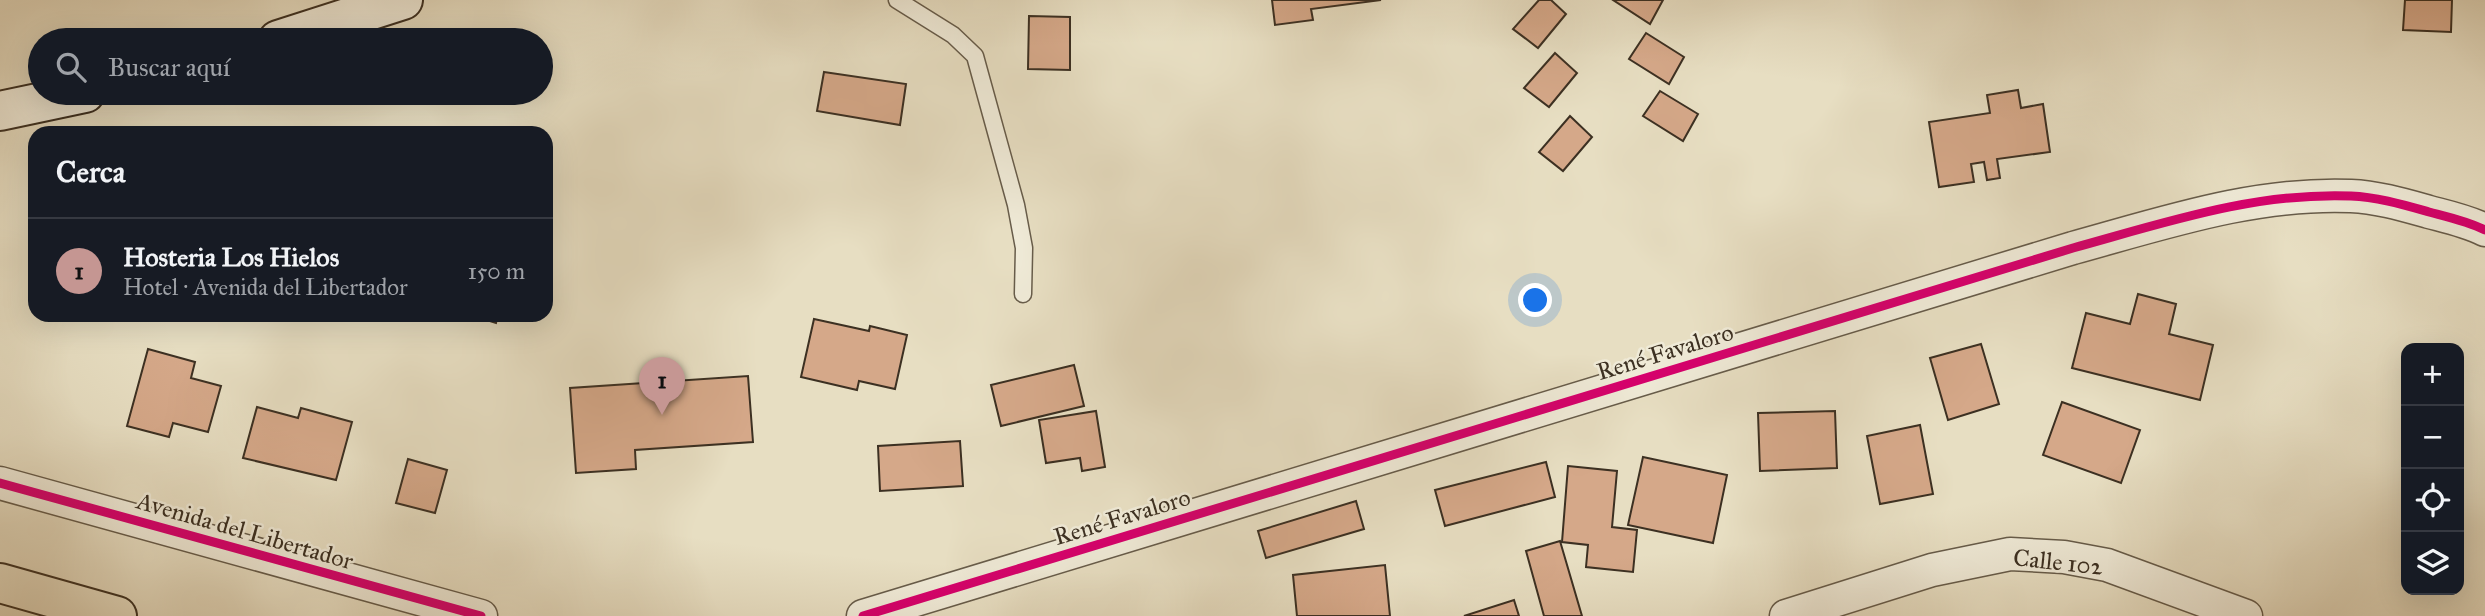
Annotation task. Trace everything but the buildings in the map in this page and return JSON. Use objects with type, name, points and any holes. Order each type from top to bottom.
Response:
[{"type":"main road","points":[[0,583],[117,616]]},
{"type":"street","points":[[315,28],[402,0]]},
{"type":"street","points":[[0,111],[28,105]]},
{"type":"street","name":"René Favaloro","points":[[863,616],[2073,248],[2222,208],[2305,196],[2353,196],[2401,204],[2485,230]]},
{"type":"street","name":"Avenida del Libertador","points":[[0,483],[481,616]]},
{"type":"street","name":"Calle 102","points":[[1786,616],[1932,570],[2010,554],[2064,558],[2107,565],[2246,616]]},
{"type":"lane","points":[[897,0],[953,35],[975,56],[1016,205],[1024,248],[1023,295]]},
{"type":"cycle path","points":[[863,616],[2073,248],[2210,211],[2280,199],[2351,196],[2400,204],[2485,230]]},
{"type":"cycle path","points":[[0,483],[481,616]]},
{"type":"place","name":"Hosteria Los Hielos","points":[[662,415]]}]
